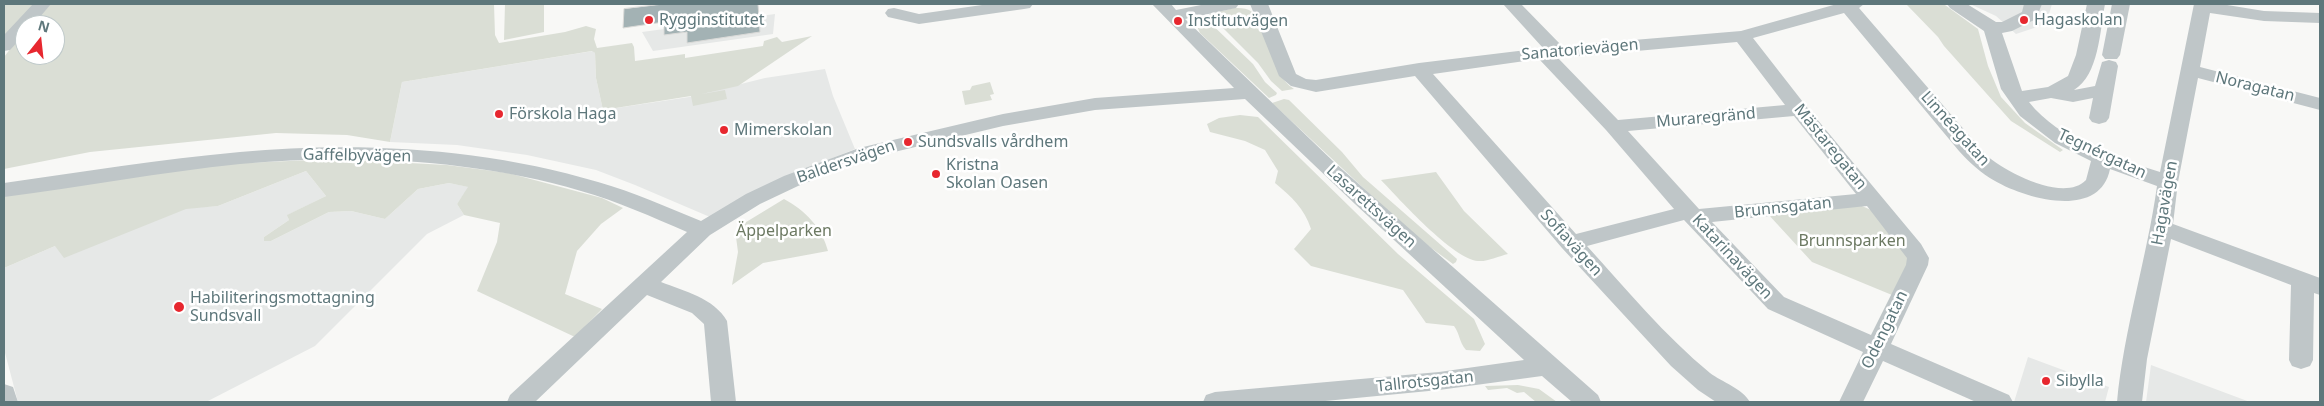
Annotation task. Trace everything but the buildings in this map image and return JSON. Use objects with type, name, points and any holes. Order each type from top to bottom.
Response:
[{"type":"street","points":[[4,46],[42,4]]},
{"type":"street","points":[[894,13],[919,18],[1024,4]]},
{"type":"street","points":[[1166,10],[1230,4]]},
{"type":"street","name":"Sanatorievägen","points":[[1259,4],[1288,76],[1293,81],[1304,85],[1316,86],[1465,61],[1742,36],[1851,5]]},
{"type":"street","name":"Katarinavägen","points":[[1512,4],[1613,126],[1692,214],[1776,303],[1875,349],[2000,402]]},
{"type":"street","points":[[1956,4],[1992,28],[2006,26],[2030,15],[2034,4]]},
{"type":"street","points":[[2016,97],[2050,92],[2075,80],[2080,69],[2096,4]]},
{"type":"street","points":[[2099,118],[2121,4]]},
{"type":"street","name":"Linnéagatan","points":[[1851,5],[1967,147],[1994,172],[2023,185],[2056,195],[2084,193],[2096,183],[2101,170],[2101,157]]},
{"type":"street","points":[[2202,5],[2264,16],[2320,18]]},
{"type":"street","name":"Hagavägen","points":[[2129,402],[2135,359],[2162,228],[2168,182],[2202,5]]},
{"type":"street","name":"Lasarettsvägen","points":[[1166,10],[1249,93],[1346,184],[1545,366],[1589,402]]},
{"type":"street","name":"Tegnérgatan","points":[[1992,28],[2007,78],[2016,97],[2026,110],[2045,126],[2071,143],[2101,157],[2168,182]]},
{"type":"street","name":"Mästaregatan","points":[[1742,36],[1799,110],[1913,249],[1918,258]]},
{"type":"street","name":"Sofiavägen","points":[[1419,69],[1570,243],[1695,374],[1719,394],[1737,402]]},
{"type":"street","name":"Noragatan","points":[[2190,70],[2320,104]]},
{"type":"street","points":[[2050,92],[2073,96],[2104,90]]},
{"type":"street","name":"Baldersvägen","points":[[519,402],[702,230],[753,199],[791,181],[859,154],[1003,120],[1095,104],[1249,93]]},
{"type":"street","name":"Muraregränd","points":[[1613,126],[1799,110]]},
{"type":"street","name":"Gaffelbyvägen","points":[[4,190],[242,158],[351,154],[440,158],[500,166],[576,182],[613,194],[702,230]]},
{"type":"street","name":"Brunnsgatan","points":[[1570,243],[1692,214],[1872,200]]},
{"type":"street","points":[[2162,228],[2312,284],[2301,360]]},
{"type":"street","name":"Odengatan","points":[[1851,402],[1875,349],[1918,265],[1918,258]]},
{"type":"street","points":[[643,284],[700,308],[715,321],[724,402]]},
{"type":"street","name":"Tallrotsgatan","points":[[1215,402],[1439,381],[1545,366]]},
{"type":"street","points":[[4,394],[6,402]]},
{"type":"shaded area","name":"Hagaskolan","points":[[1970,4],[2052,4],[2046,24],[2016,34],[1996,16]]},
{"type":"shaded area","points":[[775,14],[773,34],[653,51],[642,32]]},
{"type":"shaded area","points":[[593,51],[595,53],[596,78],[603,110],[689,97],[765,78],[825,69],[833,96],[855,149],[815,165],[710,217],[596,170],[527,155],[457,145],[390,142],[402,82]]},
{"type":"shaded area","name":"Habiliteringsmottagning Sundsvall","points":[[306,171],[326,196],[288,215],[289,220],[264,237],[271,241],[329,212],[351,211],[385,219],[418,189],[449,183],[469,187],[457,204],[464,215],[427,234],[315,346],[206,402],[18,402],[4,349],[4,268],[55,246],[186,208],[218,206]]},
{"type":"shaded area","points":[[2028,357],[2109,387],[2105,402],[2014,402]]},
{"type":"shaded area","points":[[2151,365],[2250,402],[2146,402]]},
{"type":"green space","points":[[4,4],[39,4],[28,15],[15,15],[15,28],[4,39]]},
{"type":"green space","points":[[50,4],[494,4],[495,35],[499,43],[565,32],[586,26],[596,29],[594,39],[597,48],[632,43],[635,61],[685,54],[685,58],[763,46],[764,41],[777,37],[782,42],[812,36],[738,86],[702,94],[725,90],[727,99],[693,106],[691,96],[603,110],[596,78],[595,53],[592,51],[402,82],[390,142],[347,135],[276,133],[90,152],[4,169],[4,57],[15,43],[15,65],[65,65],[65,15],[40,15]]},
{"type":"green space","points":[[505,4],[544,4],[544,32],[504,40]]},
{"type":"green space","points":[[1906,4],[1945,5],[1978,29],[1988,66],[2001,97],[2025,123],[2063,150],[2060,152],[2011,121],[1938,37]]},
{"type":"green space","points":[[1234,8],[1249,10],[1256,16],[1279,71],[1285,81],[1294,89],[1282,91],[1271,81],[1258,63],[1209,14]]},
{"type":"green space","points":[[1203,16],[1253,64],[1265,82],[1277,93],[1276,95],[1269,98],[1200,33],[1196,24]]},
{"type":"green space","points":[[990,82],[994,94],[990,95],[992,100],[965,105],[962,91],[970,90],[972,86]]},
{"type":"green space","points":[[1284,99],[1289,100],[1342,152],[1363,177],[1457,259],[1456,262],[1453,264],[1415,236],[1272,103]]},
{"type":"green space","points":[[1240,115],[1258,117],[1398,254],[1474,319],[1485,344],[1480,351],[1466,350],[1454,326],[1426,323],[1403,290],[1311,266],[1294,249],[1311,229],[1297,203],[1275,183],[1278,171],[1265,150],[1245,141],[1210,132],[1207,124],[1219,118]]},
{"type":"green space","points":[[334,159],[447,165],[508,173],[602,198],[623,208],[601,224],[577,251],[565,294],[602,309],[575,337],[477,291],[497,242],[500,223],[464,215],[457,204],[468,187],[449,183],[418,189],[385,219],[351,211],[329,212],[271,241],[264,241],[264,237],[289,220],[287,215],[326,196],[306,171],[218,206],[186,209],[64,258],[55,246],[4,268],[4,194],[222,164]]},
{"type":"green space","points":[[1436,172],[1464,211],[1508,254],[1482,261],[1467,258],[1441,240],[1381,180]]},
{"type":"green space","name":"Äppelparken","points":[[784,199],[792,203],[812,220],[822,235],[828,251],[763,263],[732,285],[738,252],[736,237],[738,227]]},
{"type":"green space","name":"Brunnsparken","points":[[1862,206],[1871,210],[1911,257],[1892,295],[1812,262],[1767,213]]},
{"type":"green space","points":[[1518,385],[1539,389],[1557,402],[1536,402],[1524,392],[1517,393],[1507,388],[1488,390],[1485,386]]},
{"type":"place","name":"Rygginstitutet","points":[[649,20]]},
{"type":"place","name":"Hagaskolan","points":[[2024,20]]},
{"type":"place","name":"Institutvägen","points":[[1178,21]]},
{"type":"place","name":"Förskola Haga","points":[[499,114]]},
{"type":"place","name":"Mimerskolan","points":[[724,130]]},
{"type":"place","name":"Sundsvalls vårdhem","points":[[908,142]]},
{"type":"place","name":"Kristna Skolan Oasen","points":[[936,174]]},
{"type":"place","name":"Habiliteringsmottagning Sundsvall","points":[[179,307]]},
{"type":"place","name":"Sibylla","points":[[2046,381]]}]
